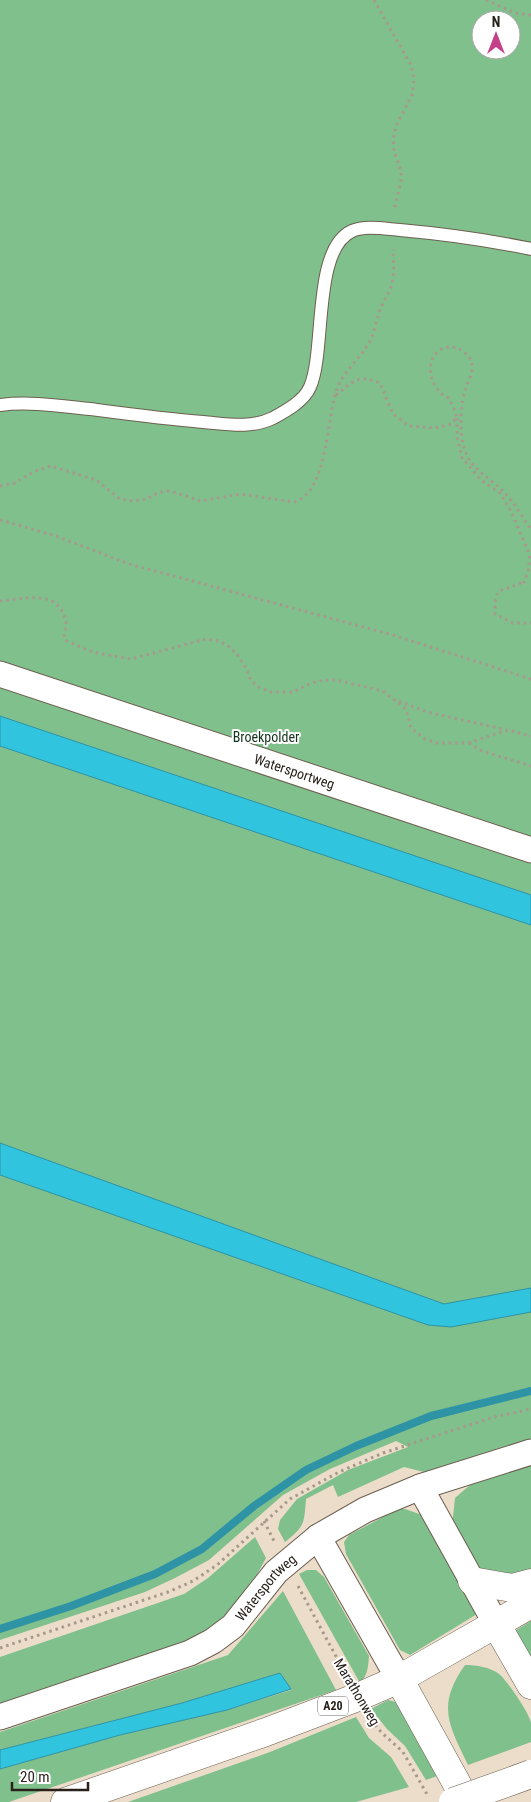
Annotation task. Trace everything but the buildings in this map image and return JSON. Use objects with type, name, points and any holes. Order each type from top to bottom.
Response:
[{"type":"main road","points":[[472,1582],[512,1588],[531,1583]]},
{"type":"main road","points":[[467,1802],[399,1679],[531,1604]]},
{"type":"main road","points":[[496,1624],[531,1685]]},
{"type":"main road","name":"A20","points":[[65,1802],[240,1741],[358,1697],[399,1679]]},
{"type":"main road","points":[[453,1802],[531,1774]]},
{"type":"street","name":"Watersportweg","points":[[0,674],[531,850]]},
{"type":"street","name":"Watersportweg","points":[[0,1716],[190,1653],[213,1641],[233,1626],[276,1572],[318,1537],[365,1510],[420,1487],[531,1452]]},
{"type":"street","points":[[420,1487],[496,1624]]},
{"type":"street","points":[[318,1537],[399,1679]]},
{"type":"lane","points":[[0,404],[65,406],[175,420],[250,425],[272,418],[294,405],[310,388],[330,255],[340,240],[352,231],[370,228],[448,235],[531,249]]},
{"type":"path","points":[[0,486],[15,483],[51,466],[96,480],[120,499],[126,500],[146,499],[160,492],[170,491],[201,501],[240,494],[294,502],[306,496],[321,467],[338,388],[346,373],[368,345],[392,284],[393,230],[396,199],[402,181],[402,171],[392,140],[396,126],[412,95],[414,79],[411,65],[374,0]]},
{"type":"path","points":[[486,0],[515,13],[531,15]]},
{"type":"path","points":[[531,530],[506,493],[474,468],[465,451],[462,434],[462,407],[472,367],[465,353],[456,348],[444,348],[436,353],[432,361],[431,375],[440,392],[447,397],[454,408],[457,418],[457,437],[462,458],[481,480],[500,493],[511,511],[531,556],[528,572],[523,584],[522,582],[504,588],[495,597],[495,614],[512,623],[531,623]]},
{"type":"path","points":[[336,395],[355,381],[366,377],[380,383],[393,414],[409,426],[434,428],[449,425],[457,418]]},
{"type":"path","points":[[0,520],[52,536],[129,564],[393,635],[531,679]]},
{"type":"path","points":[[0,601],[40,597],[56,602],[62,611],[66,624],[64,638],[92,652],[131,659],[206,639],[227,645],[237,654],[251,680],[258,687],[270,692],[293,692],[311,683],[323,680],[336,680],[383,691],[406,709],[411,728],[425,738],[437,743],[468,743],[508,730]]},
{"type":"path","points":[[396,700],[427,712],[531,736]]},
{"type":"path","points":[[468,743],[482,751],[531,766]]},
{"type":"path","points":[[0,1648],[168,1592],[193,1581],[217,1565],[290,1499],[309,1487],[383,1453],[494,1417],[531,1408]]},
{"type":"path","name":"Marathonweg","points":[[264,1521],[285,1564],[372,1721],[403,1752],[431,1802]]},
{"type":"green space","name":"Broekpolder","points":[[0,0],[531,0],[531,1572],[512,1579],[483,1572],[471,1561],[452,1526],[455,1498],[470,1485],[477,1482],[445,1466],[424,1472],[404,1467],[338,1497],[333,1485],[306,1499],[302,1524],[285,1542],[278,1529],[280,1520],[297,1499],[348,1470],[408,1447],[396,1441],[330,1469],[283,1495],[209,1560],[145,1592],[0,1640]]},
{"type":"green space","points":[[398,1509],[405,1509],[422,1515],[477,1614],[410,1655],[400,1650],[346,1554],[344,1542],[349,1535]]},
{"type":"green space","points":[[255,1537],[266,1558],[247,1593],[222,1622],[191,1641],[0,1705],[0,1657],[184,1594],[208,1578]]},
{"type":"green space","points":[[307,1570],[316,1570],[324,1577],[369,1656],[366,1674],[360,1683],[299,1574]]},
{"type":"green space","points":[[283,1591],[336,1690],[9,1802],[0,1802],[0,1769],[120,1735],[227,1710],[291,1690],[280,1673],[182,1703],[0,1750],[0,1732],[228,1655]]},
{"type":"green space","points":[[531,1621],[531,1664],[513,1632]]},
{"type":"green space","points":[[465,1665],[487,1668],[502,1677],[527,1712],[531,1723],[531,1742],[468,1765],[455,1738],[448,1715],[451,1692],[456,1679]]},
{"type":"green space","points":[[388,1700],[396,1702],[437,1776],[426,1780],[405,1746],[387,1729],[371,1709]]},
{"type":"green space","points":[[356,1717],[369,1738],[391,1757],[409,1787],[356,1802],[128,1802],[270,1752]]},
{"type":"water","points":[[0,716],[531,895],[531,925],[0,746]]},
{"type":"water","points":[[0,1143],[444,1304],[531,1288],[531,1312],[451,1327],[428,1325],[0,1175]]},
{"type":"water","points":[[280,1673],[291,1689],[227,1710],[120,1735],[0,1769],[0,1750],[182,1703]]},
{"type":"waterway","points":[[0,1629],[71,1606],[155,1574],[202,1549],[254,1506],[306,1470],[356,1446],[431,1416],[531,1391]]}]
